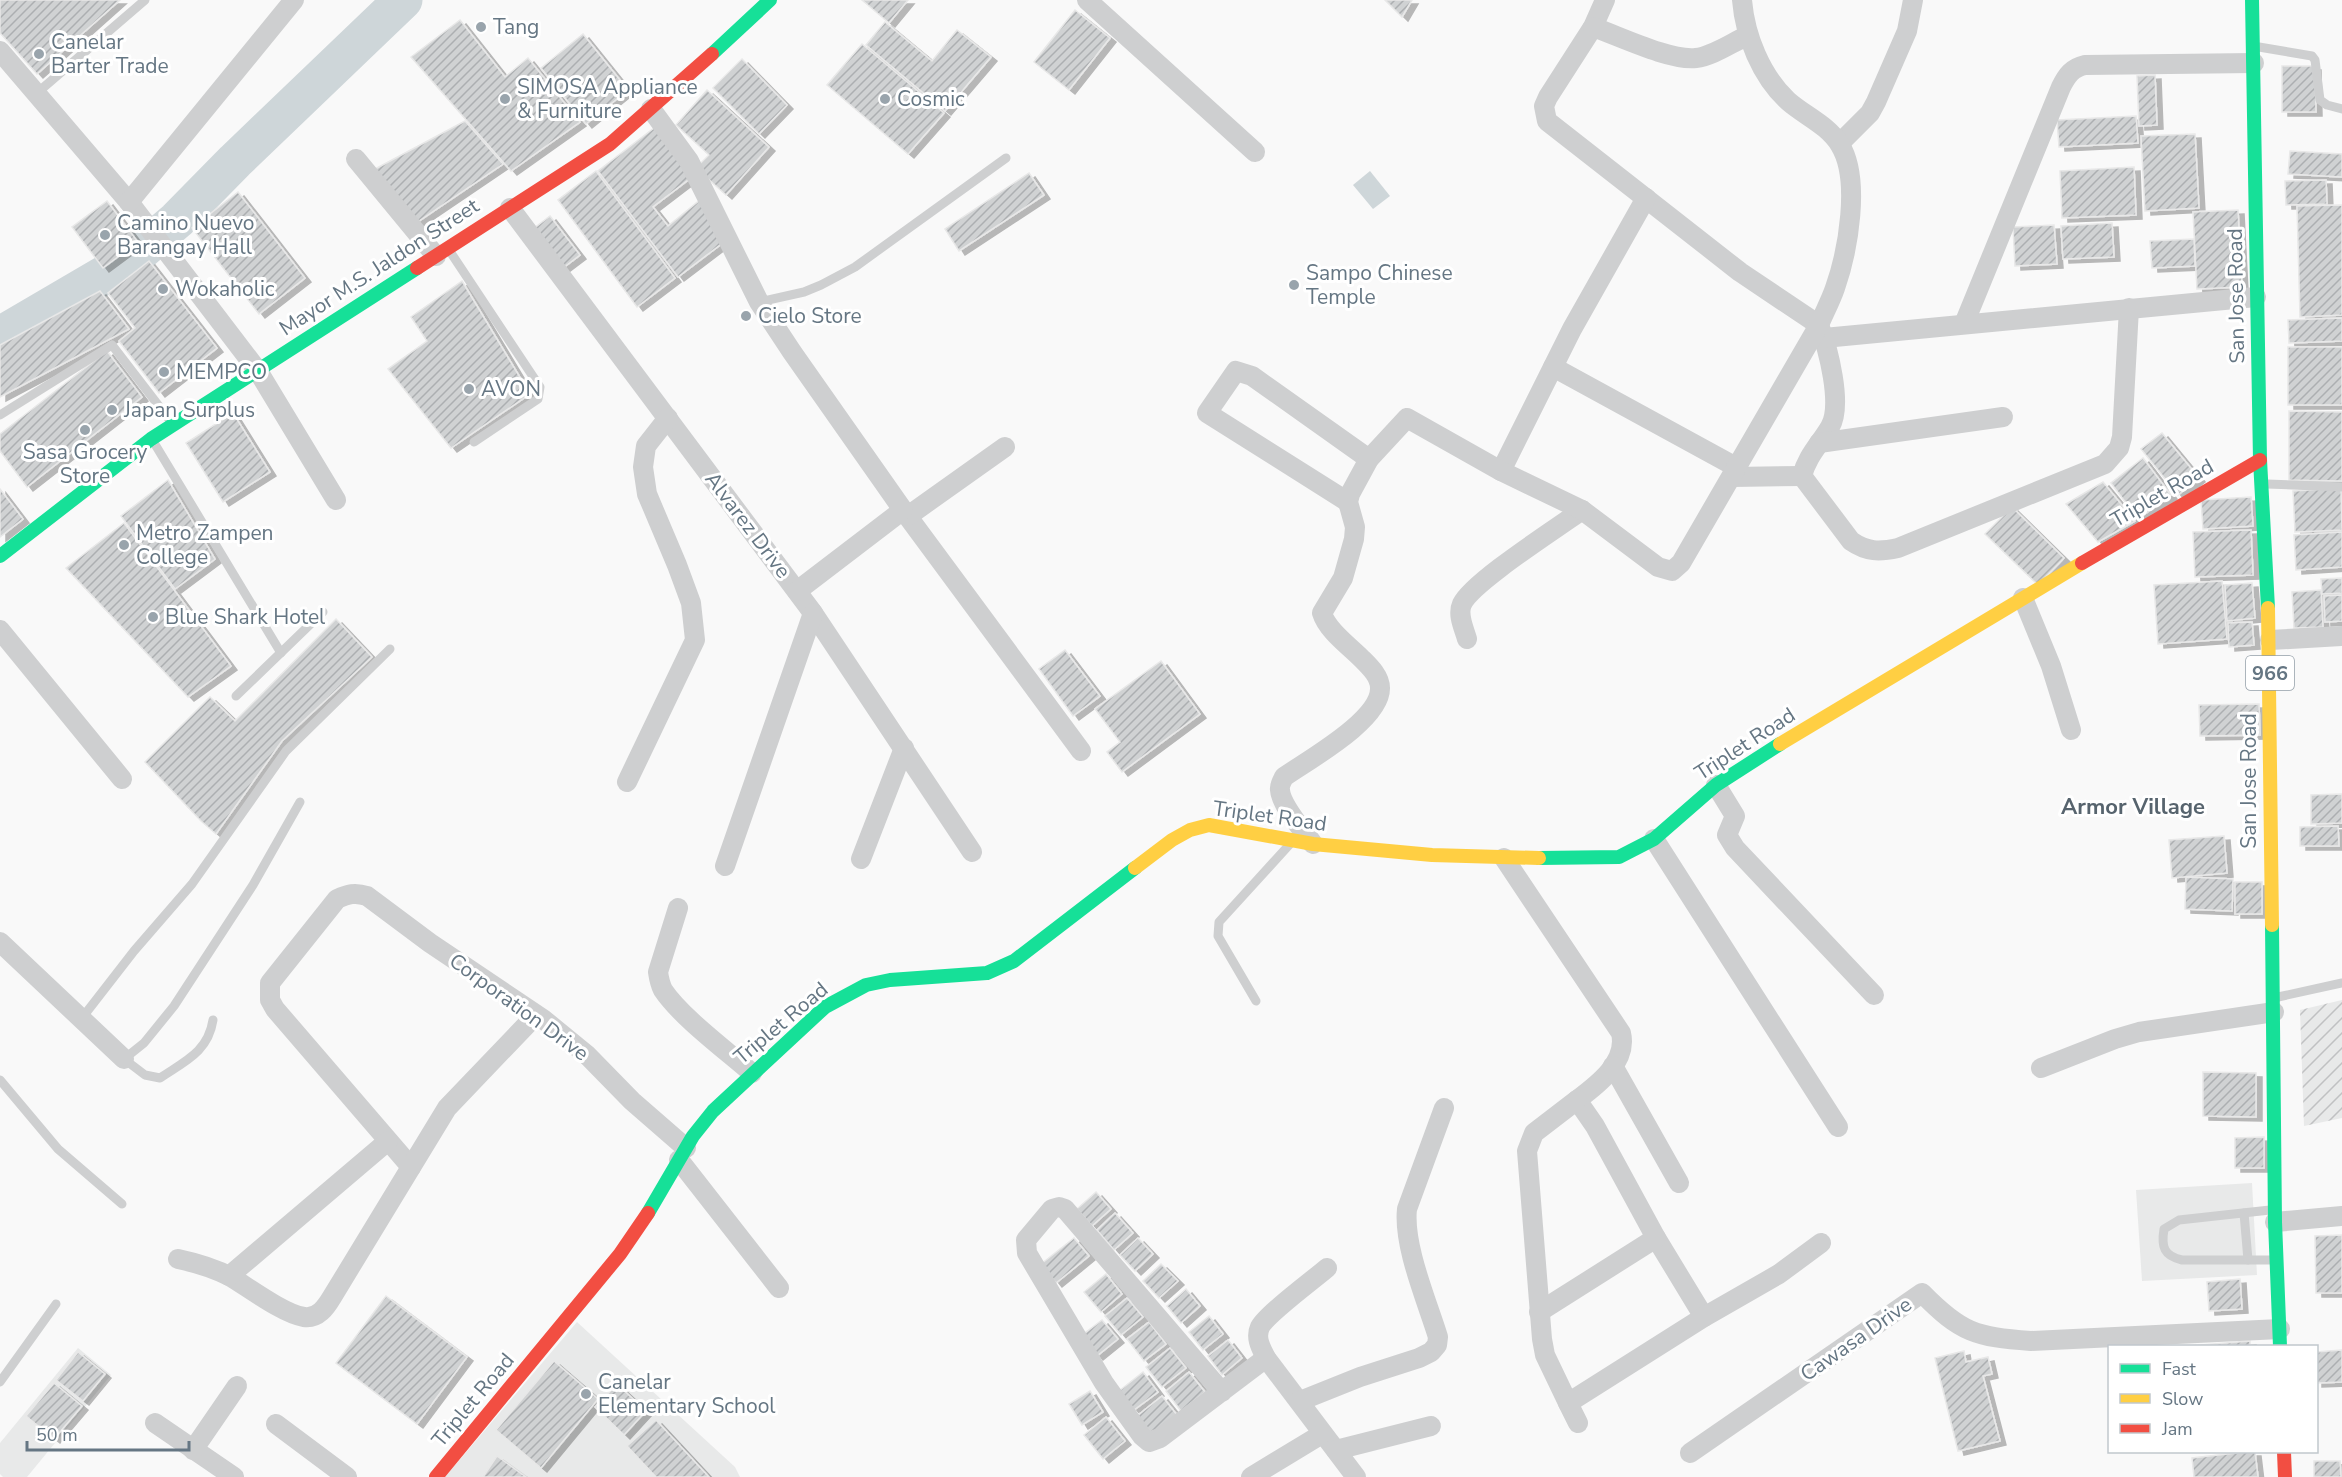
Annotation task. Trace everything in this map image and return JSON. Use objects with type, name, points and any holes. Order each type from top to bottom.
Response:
[{"type":"main road","name":"Mayor M.S. Jaldon Street","points":[[0,556],[151,439],[610,144],[651,109],[755,5],[770,0]]},
{"type":"main road","name":"San Jose Road","points":[[2252,0],[2260,460],[2270,640],[2269,801],[2275,1216],[2280,1338]]},
{"type":"main road","name":"Triplet Road","points":[[436,1477],[620,1254],[656,1203],[682,1154],[714,1111],[825,1007],[866,985],[890,980],[987,973],[1014,961],[1172,840],[1190,830],[1209,825],[1313,844],[1432,855],[1589,860],[1619,857],[1654,839],[1716,785],[1778,745],[2023,598],[2260,460]]},
{"type":"main road","points":[[2284,1453],[2285,1477]]},
{"type":"street","points":[[129,201],[294,0]]},
{"type":"street","points":[[1605,0],[1593,27],[1548,97],[1544,113],[1547,121],[1740,272],[1821,332],[1964,324],[2256,297]]},
{"type":"street","points":[[1313,844],[1288,808],[1279,790],[1284,777],[1362,723],[1379,695],[1381,687],[1377,676],[1332,628],[1322,613],[1343,578],[1354,539],[1355,527],[1348,502],[1350,494],[1369,459],[1407,418],[1501,471],[1582,510],[1658,567],[1672,571],[1681,563],[1734,472],[1821,332],[1839,277],[1851,207],[1849,166],[1840,143],[1822,125],[1788,101],[1764,70],[1747,36],[1742,0]]},
{"type":"street","points":[[1840,143],[1870,113],[1876,102],[1907,31],[1912,0]]},
{"type":"street","points":[[1092,1],[1255,152]]},
{"type":"street","points":[[1593,27],[1677,58],[1696,58],[1713,53],[1747,36]]},
{"type":"street","points":[[0,51],[129,201],[258,371],[336,500]]},
{"type":"street","points":[[1964,324],[2069,72],[2085,65],[2254,55]]},
{"type":"street","points":[[651,109],[688,161],[759,302],[906,513],[1081,752]]},
{"type":"street","points":[[356,159],[441,252]]},
{"type":"street","points":[[1501,471],[1572,329],[1646,198]]},
{"type":"street","name":"Alvarez Drive","points":[[510,208],[813,613],[972,852]]},
{"type":"street","points":[[1553,367],[1734,472],[1802,476],[1851,541],[1870,551],[1884,551],[1898,548],[2105,464],[2119,448],[2122,437],[2129,308]]},
{"type":"street","points":[[1802,476],[1805,465],[1831,426],[1835,409],[1835,394],[1821,332]]},
{"type":"street","points":[[1348,502],[1207,413],[1236,371],[1244,373],[1252,376],[1369,459]]},
{"type":"street","points":[[1819,443],[2003,417]]},
{"type":"street","points":[[627,782],[695,640],[691,603],[678,565],[647,494],[643,467],[646,446],[668,418]]},
{"type":"street","points":[[797,591],[906,513],[1005,447]]},
{"type":"street","points":[[1467,639],[1460,613],[1461,605],[1467,596],[1582,510]]},
{"type":"street","points":[[2023,598],[2051,666],[2071,730]]},
{"type":"street","points":[[725,866],[813,613]]},
{"type":"street","points":[[0,630],[122,779]]},
{"type":"street","points":[[2270,640],[2342,636]]},
{"type":"street","points":[[861,859],[904,748]]},
{"type":"street","points":[[1716,785],[1735,816],[1727,835],[1735,848],[1874,995]]},
{"type":"street","points":[[1654,839],[1838,1127]]},
{"type":"street","points":[[1504,858],[1622,1033],[1623,1045],[1613,1066],[1597,1085],[1534,1133],[1527,1151],[1535,1233],[1539,1312],[1545,1354],[1578,1423]]},
{"type":"street","name":"Corporation Drive","points":[[411,1167],[275,1009],[270,1000],[270,982],[338,899],[349,894],[359,893],[367,896],[430,943],[543,1020],[587,1055],[682,1154],[779,1288]]},
{"type":"street","points":[[678,908],[658,972],[663,990],[687,1015],[752,1073]]},
{"type":"street","points":[[0,942],[124,1059]]},
{"type":"street","points":[[2041,1068],[2139,1032],[2273,1005]]},
{"type":"street","points":[[178,1259],[200,1264],[229,1276],[287,1311],[305,1318],[324,1310],[447,1108],[535,1016]]},
{"type":"street","points":[[1613,1066],[1679,1183]]},
{"type":"street","points":[[1577,1100],[1595,1126],[1656,1238],[1704,1317]]},
{"type":"street","points":[[1300,1401],[1360,1377],[1419,1358],[1431,1352],[1437,1345],[1438,1337],[1413,1256],[1406,1220],[1410,1200],[1444,1108]]},
{"type":"street","points":[[229,1276],[388,1141]]},
{"type":"street","points":[[1222,1392],[1065,1209],[1059,1206],[1052,1209],[1026,1240],[1027,1253],[1104,1383],[1142,1437],[1149,1442],[1160,1438],[1222,1392],[1266,1358]]},
{"type":"street","points":[[2275,1216],[2342,1216]]},
{"type":"street","points":[[1539,1312],[1656,1238]]},
{"type":"street","points":[[1568,1403],[1704,1317],[1779,1274],[1821,1243]]},
{"type":"street","points":[[1327,1268],[1260,1327],[1258,1344],[1266,1358],[1356,1477]]},
{"type":"street","name":"Cawasa Drive","points":[[1690,1453],[1922,1293],[1955,1324],[1976,1334],[1996,1338],[2031,1341],[2280,1338]]},
{"type":"street","points":[[193,1450],[237,1386]]},
{"type":"street","points":[[155,1423],[234,1477]]},
{"type":"street","points":[[276,1424],[347,1477]]},
{"type":"street","points":[[1336,1450],[1431,1426]]},
{"type":"street","points":[[1251,1477],[1322,1434]]},
{"type":"lane","points":[[37,93],[145,0]]},
{"type":"lane","points":[[2254,55],[2312,56],[2315,60],[2320,100],[2342,110]]},
{"type":"lane","points":[[759,302],[786,297],[812,288],[855,267],[1006,158]]},
{"type":"lane","points":[[441,252],[540,387],[538,399],[474,442]]},
{"type":"lane","points":[[0,414],[112,345],[174,425]]},
{"type":"lane","points":[[151,439],[281,653]]},
{"type":"lane","points":[[2262,484],[2342,487]]},
{"type":"lane","points":[[236,696],[323,612]]},
{"type":"lane","points":[[82,1018],[134,951],[192,884],[286,751],[390,648]]},
{"type":"lane","points":[[213,1020],[211,1035],[199,1051],[160,1078],[145,1075],[124,1059],[144,1043],[174,1006],[253,885],[300,802]]},
{"type":"lane","points":[[1256,1001],[1218,936],[1219,922],[1293,841]]},
{"type":"lane","points":[[2273,1005],[2342,983]]},
{"type":"lane","points":[[0,1080],[58,1149],[123,1203]]},
{"type":"lane","points":[[2244,1213],[2248,1260]]},
{"type":"lane","points":[[2275,1216],[2244,1213],[2179,1220],[2164,1229],[2163,1238],[2165,1251],[2171,1257],[2182,1260],[2277,1260]]},
{"type":"lane","points":[[0,1382],[56,1304]]},
{"type":"shaded area","points":[[1370,171],[1390,196],[1373,209],[1353,185]]},
{"type":"shaded area","points":[[2342,1000],[2342,1118],[2304,1126],[2300,1010]]},
{"type":"shaded area","points":[[2252,1183],[2257,1275],[2142,1281],[2136,1190]]},
{"type":"shaded area","name":"Canelar Elementary School","points":[[577,1322],[735,1467],[740,1477],[445,1477]]},
{"type":"shaded area","points":[[78,1348],[111,1375],[27,1477],[3,1477],[0,1474],[0,1443]]},
{"type":"building","name":"Canelar Barter Trade","points":[[0,0],[120,0],[37,74],[0,33]]},
{"type":"building","points":[[862,0],[908,0],[889,23]]},
{"type":"building","points":[[1385,0],[1412,0],[1402,17]]},
{"type":"building","points":[[1075,10],[1110,38],[1069,90],[1034,62]]},
{"type":"building","name":"SIMOSA Appliance & Furniture","points":[[460,20],[505,77],[528,58],[580,122],[511,171],[411,57]]},
{"type":"building","points":[[885,22],[932,61],[957,30],[991,57],[945,111],[866,45]]},
{"type":"building","points":[[583,34],[628,90],[586,124],[541,68]]},
{"type":"building","name":"Cosmic","points":[[862,44],[944,113],[908,154],[827,85]]},
{"type":"building","points":[[742,59],[787,105],[759,134],[713,88]]},
{"type":"building","points":[[2282,66],[2315,66],[2316,112],[2282,112]]},
{"type":"building","points":[[2155,75],[2157,125],[2139,126],[2137,76]]},
{"type":"building","points":[[707,90],[769,147],[726,195],[696,168],[709,155],[676,125]]},
{"type":"building","points":[[2136,116],[2138,143],[2059,147],[2057,120]]},
{"type":"building","points":[[465,121],[503,164],[416,223],[362,176]]},
{"type":"building","points":[[654,128],[692,177],[653,207],[668,226],[700,200],[724,242],[678,277],[598,171]]},
{"type":"building","points":[[2195,134],[2199,208],[2145,211],[2141,136]]},
{"type":"building","points":[[2290,151],[2342,154],[2342,177],[2288,174]]},
{"type":"building","points":[[2134,167],[2136,215],[2062,218],[2060,171]]},
{"type":"building","points":[[596,171],[675,278],[637,307],[558,200]]},
{"type":"building","points":[[1029,173],[1044,195],[959,251],[945,229]]},
{"type":"building","points":[[2326,180],[2327,204],[2286,205],[2285,181]]},
{"type":"building","points":[[238,192],[305,278],[259,314],[192,228]]},
{"type":"building","name":"Camino Nuevo Barangay Hall","points":[[107,201],[138,242],[103,268],[72,227]]},
{"type":"building","points":[[2342,205],[2342,315],[2300,317],[2297,206]]},
{"type":"building","points":[[2238,210],[2242,287],[2197,289],[2193,212]]},
{"type":"building","points":[[550,216],[580,255],[563,268],[533,229]]},
{"type":"building","points":[[2112,223],[2114,257],[2063,259],[2061,226]]},
{"type":"building","points":[[2054,225],[2057,264],[2015,266],[2013,227]]},
{"type":"building","points":[[2194,239],[2195,266],[2152,268],[2150,241]]},
{"type":"building","points":[[149,261],[217,348],[159,393],[119,341],[135,328],[108,293]]},
{"type":"building","points":[[462,281],[530,394],[451,448],[388,369],[427,341],[411,317]]},
{"type":"building","points":[[100,291],[129,329],[0,397],[0,345]]},
{"type":"building","points":[[2342,318],[2342,341],[2289,343],[2288,320]]},
{"type":"building","points":[[2288,347],[2342,347],[2342,405],[2288,405]]},
{"type":"building","points":[[107,351],[142,397],[27,487],[0,451],[0,434]]},
{"type":"building","points":[[2289,411],[2342,412],[2342,481],[2289,480]]},
{"type":"building","points":[[233,413],[270,472],[223,502],[186,443]]},
{"type":"building","points":[[2162,433],[2199,478],[2178,495],[2141,449]]},
{"type":"building","points":[[2143,458],[2171,495],[2138,519],[2111,483]]},
{"type":"building","points":[[168,480],[215,559],[175,589],[121,516]]},
{"type":"building","points":[[2103,482],[2135,521],[2098,542],[2066,504]]},
{"type":"building","points":[[2341,488],[2342,530],[2295,532],[2293,491]]},
{"type":"building","points":[[0,489],[23,519],[0,537]]},
{"type":"building","points":[[2251,497],[2253,526],[2203,529],[2201,500]]},
{"type":"building","points":[[2012,507],[2064,558],[2038,585],[1985,534]]},
{"type":"building","name":"Blue Shark Hotel","points":[[124,523],[231,666],[188,697],[66,568]]},
{"type":"building","points":[[2251,530],[2253,575],[2195,577],[2193,532]]},
{"type":"building","points":[[2342,532],[2342,567],[2296,570],[2294,535]]},
{"type":"building","points":[[2342,578],[2342,593],[2322,594],[2321,579]]},
{"type":"building","points":[[2222,581],[2227,639],[2158,644],[2154,585]]},
{"type":"building","points":[[2252,583],[2255,618],[2227,621],[2225,585]]},
{"type":"building","points":[[2321,590],[2323,627],[2294,628],[2292,592]]},
{"type":"building","points":[[2342,595],[2342,621],[2325,622],[2324,596]]},
{"type":"building","points":[[336,619],[372,657],[282,741],[216,834],[145,762],[210,697],[235,721]]},
{"type":"building","points":[[2252,622],[2254,645],[2229,647],[2228,623]]},
{"type":"building","points":[[1065,650],[1100,696],[1073,716],[1039,669]]},
{"type":"building","points":[[1161,661],[1200,714],[1122,772],[1107,752],[1120,742],[1095,709]]},
{"type":"building","points":[[2259,704],[2260,735],[2200,736],[2199,705]]},
{"type":"building","points":[[2342,794],[2342,823],[2311,824],[2311,795]]},
{"type":"building","points":[[2338,826],[2339,846],[2300,846],[2300,827]]},
{"type":"building","points":[[2224,836],[2227,873],[2172,878],[2169,840]]},
{"type":"building","points":[[2186,877],[2233,879],[2232,911],[2185,909]]},
{"type":"building","points":[[2235,882],[2262,882],[2262,914],[2235,914]]},
{"type":"building","points":[[2203,1072],[2256,1073],[2256,1117],[2203,1116]]},
{"type":"building","points":[[2264,1137],[2264,1168],[2235,1168],[2235,1138]]},
{"type":"building","points":[[1096,1192],[1111,1209],[1092,1226],[1077,1209]]},
{"type":"building","points":[[1115,1213],[1133,1233],[1114,1250],[1097,1230]]},
{"type":"building","points":[[2342,1235],[2342,1293],[2316,1293],[2315,1236]]},
{"type":"building","points":[[1074,1238],[1089,1256],[1056,1283],[1041,1264]]},
{"type":"building","points":[[1138,1238],[1153,1254],[1135,1271],[1120,1255]]},
{"type":"building","points":[[1161,1264],[1178,1281],[1159,1298],[1143,1281]]},
{"type":"building","points":[[1106,1274],[1122,1294],[1101,1312],[1084,1292]]},
{"type":"building","points":[[2240,1279],[2242,1309],[2209,1311],[2207,1282]]},
{"type":"building","points":[[1186,1289],[1200,1306],[1181,1323],[1167,1306]]},
{"type":"building","points":[[386,1296],[467,1357],[417,1424],[336,1363]]},
{"type":"building","points":[[1127,1298],[1143,1317],[1121,1335],[1105,1316]]},
{"type":"building","points":[[1209,1316],[1223,1334],[1203,1350],[1189,1332]]},
{"type":"building","points":[[1102,1320],[1118,1339],[1097,1356],[1081,1336]]},
{"type":"building","points":[[1149,1322],[1166,1344],[1144,1361],[1127,1339]]},
{"type":"building","points":[[1228,1340],[1242,1358],[1222,1375],[1208,1356]]},
{"type":"building","points":[[2250,1341],[2250,1345],[2200,1345]]},
{"type":"building","points":[[1170,1348],[1186,1368],[1162,1387],[1146,1367]]},
{"type":"building","points":[[2342,1350],[2342,1382],[2318,1383],[2318,1352]]},
{"type":"building","points":[[1964,1351],[1966,1362],[1988,1357],[1992,1374],[1983,1376],[2000,1441],[1958,1451],[1935,1358]]},
{"type":"building","points":[[78,1352],[105,1374],[83,1401],[56,1380]]},
{"type":"building","points":[[554,1361],[598,1399],[541,1468],[496,1430]]},
{"type":"building","points":[[1143,1372],[1158,1392],[1134,1410],[1119,1391]]},
{"type":"building","points":[[1189,1372],[1205,1392],[1181,1411],[1166,1391]]},
{"type":"building","points":[[54,1383],[82,1406],[54,1439],[26,1416]]},
{"type":"building","points":[[617,1384],[646,1411],[624,1435],[595,1407]]},
{"type":"building","points":[[1090,1391],[1103,1412],[1082,1425],[1069,1404]]},
{"type":"building","points":[[1162,1396],[1177,1415],[1153,1435],[1137,1416]]},
{"type":"building","points":[[1106,1417],[1125,1441],[1103,1459],[1084,1435]]},
{"type":"building","points":[[656,1420],[709,1477],[656,1477],[627,1446]]},
{"type":"building","points":[[2255,1453],[2258,1477],[2194,1477],[2192,1458]]},
{"type":"building","points":[[497,1456],[526,1477],[483,1477]]},
{"type":"building","points":[[2314,1461],[2340,1461],[2341,1477],[2314,1477]]},
{"type":"waterway","points":[[0,336],[130,260],[177,220],[235,161],[403,0]]},
{"type":"traffic: fast","points":[[712,54],[770,0]]},
{"type":"traffic: fast","points":[[2252,0],[2260,460],[2268,608]]},
{"type":"traffic: fast","points":[[0,556],[151,439],[417,268]]},
{"type":"traffic: fast","points":[[1539,858],[1619,857],[1654,839],[1716,785],[1780,744]]},
{"type":"traffic: fast","points":[[648,1213],[693,1136],[713,1111],[825,1007],[866,985],[890,980],[987,973],[1014,961],[1135,868]]},
{"type":"traffic: fast","points":[[2272,925],[2275,1222],[2280,1345]]},
{"type":"traffic: slow","points":[[1780,744],[2082,563]]},
{"type":"traffic: slow","points":[[2268,608],[2272,925]]},
{"type":"traffic: slow","points":[[1135,868],[1172,840],[1190,830],[1209,825],[1313,844],[1432,855],[1539,858]]},
{"type":"traffic: jam","points":[[417,268],[610,144],[712,54]]},
{"type":"traffic: jam","points":[[2082,563],[2260,460]]},
{"type":"traffic: jam","points":[[436,1477],[620,1254],[648,1213]]},
{"type":"traffic: jam","points":[[2284,1453],[2285,1477]]},
{"type":"place","name":"Tang","points":[[481,27]]},
{"type":"place","name":"Canelar Barter Trade","points":[[39,54]]},
{"type":"place","name":"SIMOSA Appliance & Furniture","points":[[505,99]]},
{"type":"place","name":"Cosmic","points":[[885,99]]},
{"type":"place","name":"Camino Nuevo Barangay Hall","points":[[105,235]]},
{"type":"place","name":"Sampo Chinese Temple","points":[[1294,285]]},
{"type":"place","name":"Wokaholic","points":[[163,289]]},
{"type":"place","name":"Cielo Store","points":[[746,316]]},
{"type":"place","name":"MEMPCO","points":[[164,372]]},
{"type":"place","name":"AVON","points":[[469,389]]},
{"type":"place","name":"Japan Surplus","points":[[112,410]]},
{"type":"place","name":"Sasa Grocery Store","points":[[85,430]]},
{"type":"place","name":"Metro Zampen College","points":[[124,545]]},
{"type":"place","name":"Blue Shark Hotel","points":[[153,617]]},
{"type":"place","name":"Canelar Elementary School","points":[[586,1394]]},
{"type":"district","name":"Armor Village","points":[[2133,807]]}]
